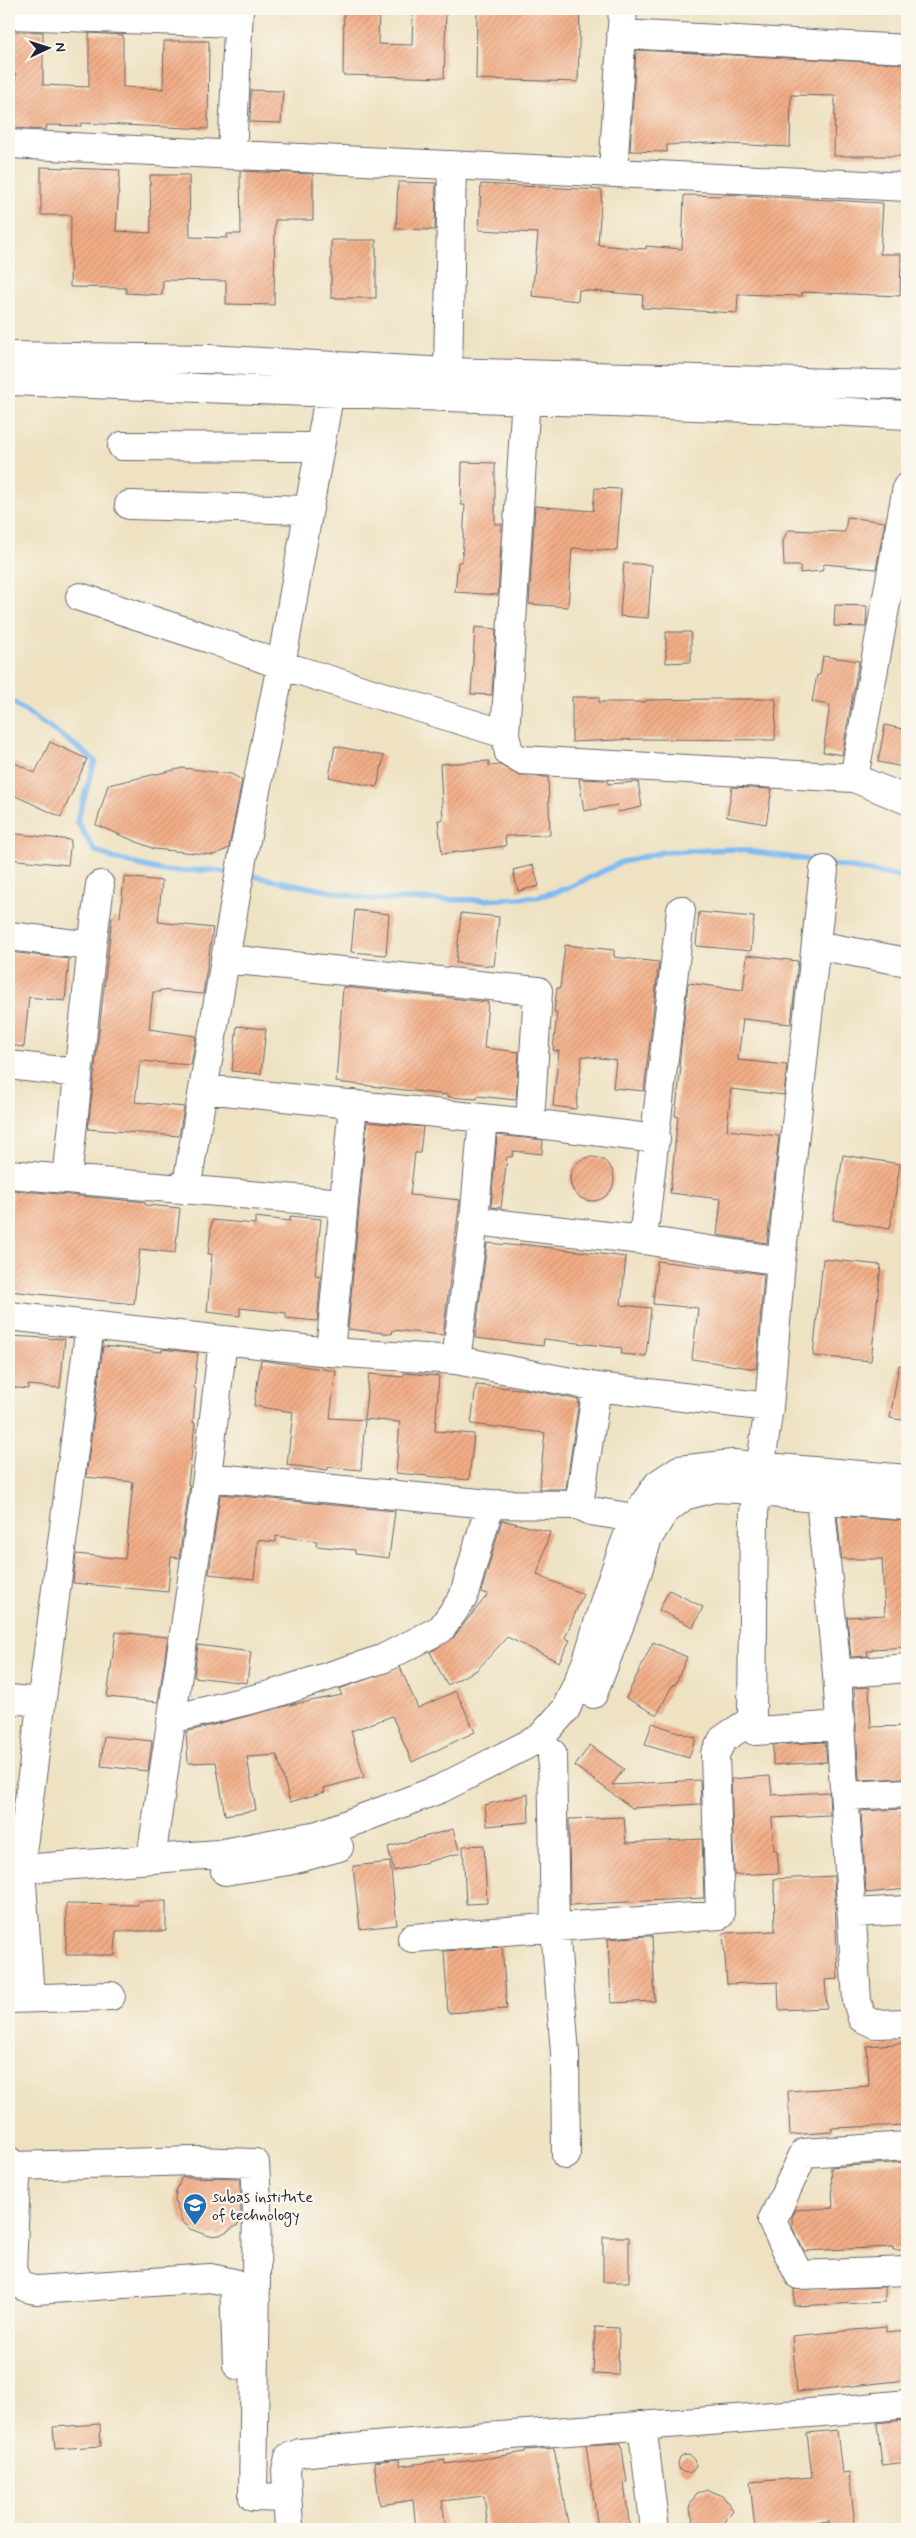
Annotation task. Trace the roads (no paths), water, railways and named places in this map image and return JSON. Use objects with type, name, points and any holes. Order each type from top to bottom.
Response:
[{"type":"street","points":[[9,15],[239,16],[232,155]]},
{"type":"street","points":[[613,173],[622,22],[907,50]]},
{"type":"street","points":[[9,144],[907,187]]},
{"type":"street","points":[[448,372],[452,165]]},
{"type":"street","points":[[9,356],[208,359],[448,372],[526,387],[907,416]]},
{"type":"street","points":[[186,1190],[205,1089],[242,860],[281,665],[335,366]]},
{"type":"street","points":[[9,381],[330,392],[526,387],[907,385]]},
{"type":"street","points":[[526,387],[505,734],[509,752],[521,760],[854,778],[907,800]]},
{"type":"street","points":[[122,446],[319,447]]},
{"type":"street","points":[[854,778],[896,612],[907,487]]},
{"type":"street","points":[[130,505],[308,510]]},
{"type":"street","points":[[80,597],[210,639],[281,665],[505,734]]},
{"type":"street","points":[[824,870],[780,1261],[769,1407],[754,1512],[752,1720],[755,1731],[841,1725]]},
{"type":"street","points":[[67,1179],[100,885]]},
{"type":"street","points":[[643,1240],[656,1139],[680,910]]},
{"type":"street","points":[[9,936],[92,946]]},
{"type":"street","points":[[816,945],[907,962]]},
{"type":"street","points":[[226,959],[538,991],[530,1123]]},
{"type":"street","points":[[9,1065],[78,1073]]},
{"type":"street","points":[[205,1089],[530,1123],[656,1139]]},
{"type":"street","points":[[330,1352],[354,1104]]},
{"type":"street","points":[[456,1360],[474,1222],[484,1118]]},
{"type":"street","points":[[9,1174],[343,1203]]},
{"type":"street","points":[[474,1222],[643,1240],[780,1261]]},
{"type":"street","points":[[9,1316],[330,1352],[456,1360],[597,1387],[769,1407]]},
{"type":"street","points":[[90,1325],[41,1702],[15,1877],[19,1999],[111,1996]]},
{"type":"street","points":[[151,1859],[207,1477],[222,1340]]},
{"type":"street","points":[[579,1506],[597,1387]]},
{"type":"street","points":[[15,1877],[151,1859],[219,1863],[318,1835],[365,1819],[440,1789],[540,1738],[562,1714],[587,1661],[607,1593],[634,1518],[658,1484],[680,1470],[733,1464],[759,1478],[820,1499],[907,1506]]},
{"type":"street","points":[[207,1477],[490,1504],[579,1506],[591,1511],[634,1518]]},
{"type":"street","points":[[15,1877],[219,1863],[288,1861],[325,1852],[374,1835],[449,1805],[552,1753],[582,1719],[628,1603],[648,1538],[664,1512],[684,1496],[759,1478],[907,1479]]},
{"type":"street","points":[[820,1499],[841,1725],[857,2001],[862,2018],[875,2024],[907,2023]]},
{"type":"street","points":[[172,1720],[270,1696],[382,1659],[441,1629],[463,1598],[490,1504]]},
{"type":"street","points":[[837,1674],[907,1668]]},
{"type":"street","points":[[9,1699],[41,1702]]},
{"type":"street","points":[[412,1938],[720,1915],[715,1754],[723,1739],[752,1720]]},
{"type":"street","points":[[552,1753],[555,1928],[565,2053],[566,2155]]},
{"type":"street","points":[[845,1796],[907,1793]]},
{"type":"street","points":[[852,1913],[907,1910]]},
{"type":"street","points":[[907,2146],[804,2153],[772,2221],[799,2275],[907,2271]]},
{"type":"street","points":[[195,2161],[255,2163],[257,2203],[253,2497],[240,2456],[234,2283],[210,2278],[36,2290],[23,2288],[16,2282],[12,2268],[16,2179],[11,2164],[195,2161]]},
{"type":"street","points":[[290,2529],[286,2471],[289,2457],[300,2453],[421,2440],[535,2435],[907,2404]]},
{"type":"street","points":[[642,2425],[655,2529]]},
{"type":"street","points":[[253,2497],[287,2498]]},
{"type":"waterway","points":[[9,699],[95,761],[77,821],[94,850],[115,859],[164,871],[212,870],[234,873]]},
{"type":"waterway","points":[[248,875],[368,899],[483,900],[537,897],[568,888],[622,862],[663,852],[735,849],[822,862]]},
{"type":"waterway","points":[[831,864],[907,878]]},
{"type":"place","name":"subas institute of technology","points":[[195,2226]]}]
